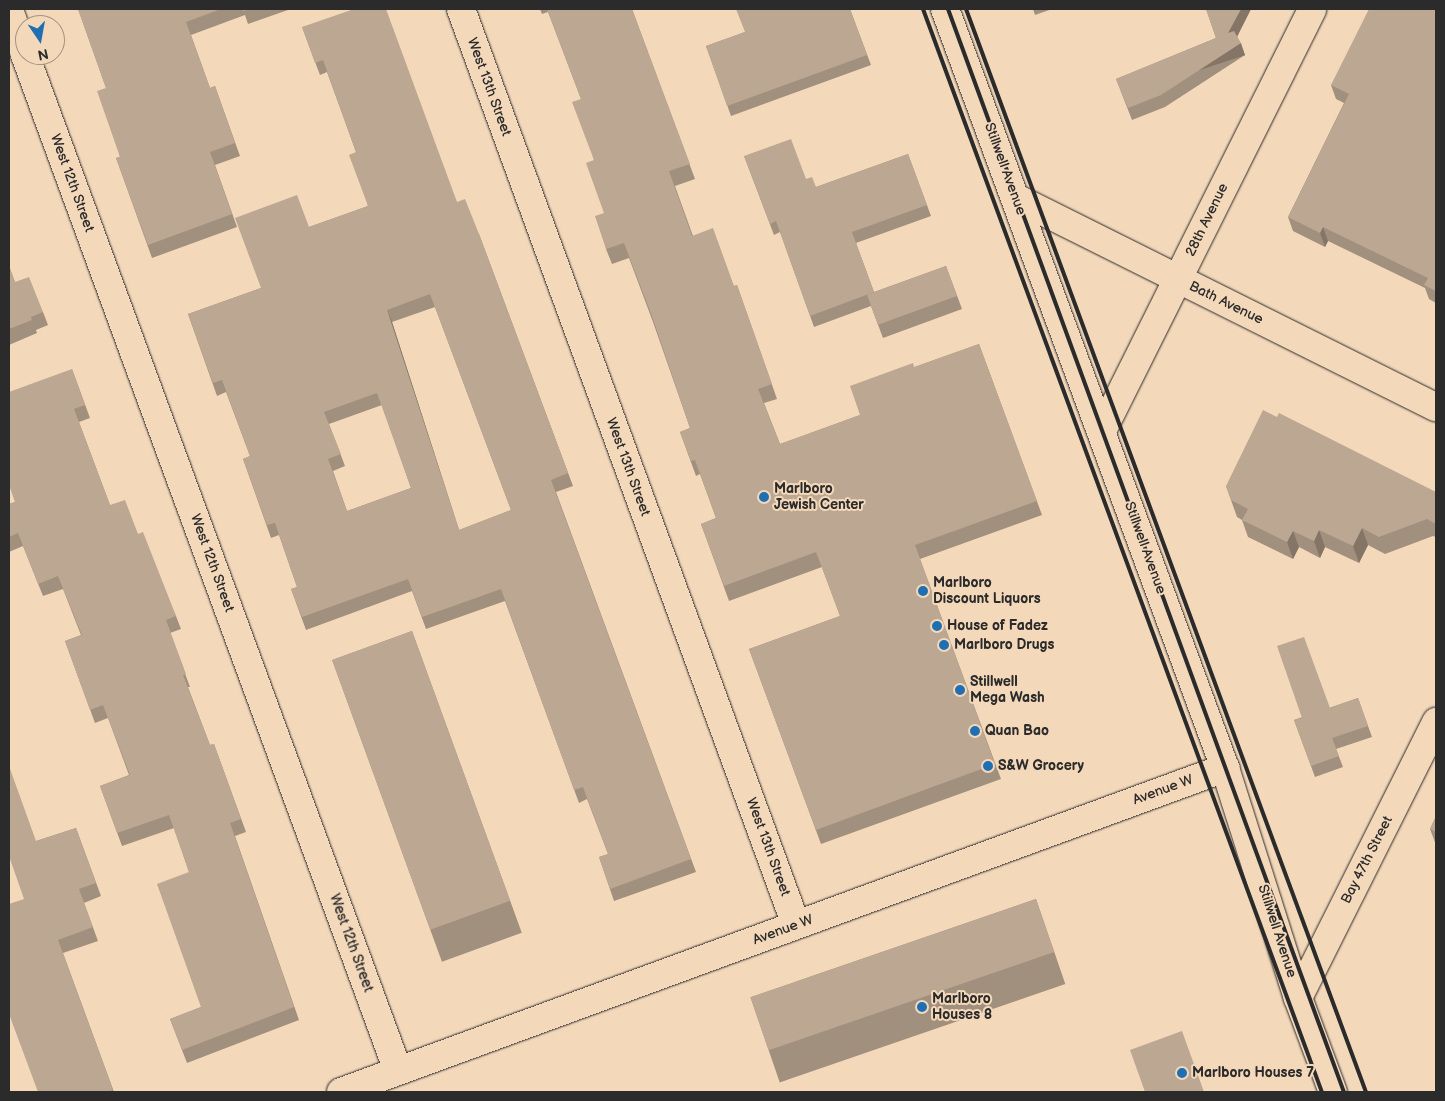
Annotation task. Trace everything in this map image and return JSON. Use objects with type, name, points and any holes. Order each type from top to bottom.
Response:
[{"type":"street","name":"West 13th Street","points":[[461,9],[796,925]]},
{"type":"street","name":"Stillwell Avenue","points":[[945,9],[1225,768],[1298,998],[1333,1092]]},
{"type":"street","name":"28th Avenue","points":[[1102,431],[1312,9]]},
{"type":"street","name":"West 12th Street","points":[[9,10],[15,27]]},
{"type":"street","name":"West 12th Street","points":[[29,65],[398,1071]]},
{"type":"street","name":"Bath Avenue","points":[[1016,198],[1436,407]]},
{"type":"street","name":"Bay 47th Street","points":[[1298,998],[1436,722]]},
{"type":"street","name":"Avenue W","points":[[341,1092],[1225,768]]},
{"type":"building","points":[[78,9],[221,9],[186,22],[210,88],[215,86],[235,143],[210,152],[232,214],[148,245],[116,158],[120,157],[97,91],[106,88]]},
{"type":"building","points":[[354,9],[386,9],[457,202],[465,199],[479,234],[568,473],[551,480],[691,859],[610,889],[599,857],[608,854],[583,787],[574,790],[501,589],[422,617],[408,579],[302,617],[291,589],[297,587],[275,523],[267,525],[243,459],[250,456],[222,380],[213,383],[188,314],[261,288],[235,218],[297,195],[309,227],[368,206],[349,155],[356,152],[323,60],[315,63],[302,27]],"holes":[[[430,294],[511,510],[459,530],[387,310]],[[377,393],[411,488],[347,511],[328,459],[341,454],[324,412]]]},
{"type":"building","points":[[547,9],[632,9],[690,164],[669,171],[692,236],[713,228],[734,286],[737,285],[772,384],[758,389],[780,444],[860,415],[850,386],[913,363],[914,367],[979,344],[1037,501],[915,545],[995,764],[816,830],[749,649],[840,616],[816,552],[724,586],[701,524],[716,518],[695,460],[691,461],[680,432],[690,428],[652,316],[624,243],[606,249],[595,216],[604,213],[586,163],[594,160],[572,102],[581,99]]},
{"type":"building","points":[[736,9],[850,9],[867,55],[727,106],[706,46],[745,32]]},
{"type":"building","points":[[1206,9],[1241,9],[1228,33],[1234,31],[1241,43],[1161,95],[1128,108],[1116,79],[1216,38]]},
{"type":"building","points":[[1369,9],[1436,9],[1436,291],[1424,285],[1428,278],[1323,227],[1320,233],[1288,217],[1349,94],[1331,85]]},
{"type":"building","points":[[791,139],[806,179],[812,177],[816,187],[908,154],[927,205],[852,232],[874,292],[810,316],[776,221],[770,224],[744,156]]},
{"type":"building","points":[[9,266],[15,282],[29,277],[43,312],[31,317],[32,320],[9,329]]},
{"type":"building","points":[[946,266],[957,296],[878,325],[867,295]]},
{"type":"building","points":[[72,369],[85,405],[74,409],[110,505],[125,500],[138,534],[143,532],[176,616],[166,620],[186,674],[183,675],[210,745],[214,744],[241,819],[230,823],[294,1007],[182,1050],[170,1019],[201,1007],[157,884],[189,872],[169,815],[117,833],[100,786],[130,775],[103,705],[90,710],[65,641],[82,635],[58,576],[38,584],[18,533],[9,537],[9,504],[15,502],[9,485],[9,392]]},
{"type":"building","points":[[1263,410],[1277,417],[1279,413],[1436,492],[1436,524],[1427,519],[1379,537],[1362,528],[1353,546],[1319,530],[1314,541],[1293,531],[1287,542],[1242,520],[1248,509],[1231,500],[1226,486]]},
{"type":"building","points":[[412,631],[510,901],[430,930],[332,660]]},
{"type":"building","points":[[1304,637],[1330,708],[1358,698],[1368,726],[1332,738],[1339,756],[1311,766],[1294,720],[1302,718],[1277,646]]},
{"type":"building","points":[[9,766],[36,841],[76,828],[96,883],[79,889],[93,927],[58,940],[113,1090],[107,1092],[38,1092],[9,1014],[9,904],[24,899],[9,856]]},
{"type":"building","points":[[1436,816],[1436,832],[1430,829]]},
{"type":"building","points":[[1036,899],[1054,952],[769,1050],[750,997]]},
{"type":"building","points":[[1182,1031],[1204,1092],[1145,1092],[1130,1050]]},
{"type":"railway","points":[[923,9],[1322,1092]]},
{"type":"railway","points":[[948,9],[1344,1092]]},
{"type":"railway","points":[[966,9],[1366,1092]]},
{"type":"place","name":"Marlboro Jewish Center","points":[[764,497]]},
{"type":"place","name":"Marlboro Discount Liquors","points":[[923,591]]},
{"type":"place","name":"House of Fadez","points":[[937,626]]},
{"type":"place","name":"Marlboro Drugs","points":[[944,645]]},
{"type":"place","name":"Stillwell Mega Wash","points":[[960,690]]},
{"type":"place","name":"Quan Bao","points":[[975,731]]},
{"type":"place","name":"S&W Grocery","points":[[988,766]]},
{"type":"place","name":"Marlboro Houses 8","points":[[922,1007]]},
{"type":"place","name":"Marlboro Houses 7","points":[[1182,1073]]}]
